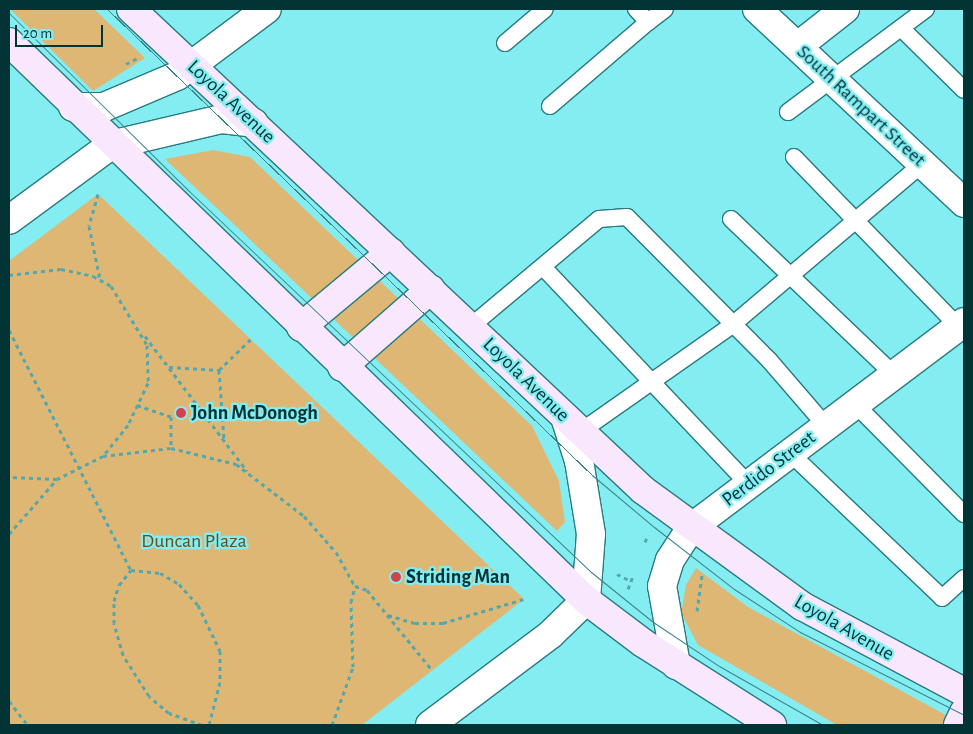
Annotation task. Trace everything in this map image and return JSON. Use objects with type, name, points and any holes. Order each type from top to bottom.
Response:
[{"type":"main road","name":"Loyola Avenue","points":[[131,9],[573,425],[690,528],[802,606],[964,692]]},
{"type":"main road","points":[[9,42],[112,145],[586,600],[676,665],[772,725]]},
{"type":"main road","points":[[301,327],[391,252]]},
{"type":"main road","points":[[342,367],[431,290]]},
{"type":"main road","points":[[958,725],[964,712]]},
{"type":"street","points":[[73,107],[104,107],[177,76],[267,9]]},
{"type":"street","name":"South Rampart Street","points":[[757,9],[964,203]]},
{"type":"street","points":[[798,46],[845,9]]},
{"type":"street","points":[[9,220],[112,145],[222,120],[254,123]]},
{"type":"street","name":"Perdido Street","points":[[676,665],[662,586],[670,560],[690,528],[961,324]]},
{"type":"street","points":[[430,725],[551,634],[586,600],[591,534],[573,425]]},
{"type":"lane","points":[[505,43],[545,9]]},
{"type":"lane","points":[[636,9],[648,22]]},
{"type":"lane","points":[[550,106],[665,9]]},
{"type":"lane","points":[[788,112],[926,9]]},
{"type":"lane","points":[[901,28],[964,90]]},
{"type":"lane","points":[[794,157],[961,324]]},
{"type":"lane","points":[[573,425],[653,378],[731,326],[792,277],[922,164]]},
{"type":"lane","points":[[470,327],[599,219],[627,217],[731,326],[769,360],[826,426]]},
{"type":"lane","points":[[731,219],[894,375]]},
{"type":"lane","points":[[543,267],[653,378],[748,485]]},
{"type":"lane","points":[[855,404],[964,514]]},
{"type":"lane","points":[[790,454],[942,598],[964,578]]},
{"type":"path","points":[[98,194],[89,226],[100,280]]},
{"type":"path","points":[[9,275],[61,269],[100,280],[111,286],[138,328],[249,473]]},
{"type":"path","points":[[102,456],[137,406],[148,383],[147,345],[138,328]]},
{"type":"path","points":[[9,330],[131,570]]},
{"type":"path","points":[[168,367],[219,370],[251,339]]},
{"type":"path","points":[[219,370],[224,441]]},
{"type":"path","points":[[137,406],[171,417],[171,448]]},
{"type":"path","points":[[9,534],[57,479],[80,469],[102,456],[171,448],[211,454],[249,473],[304,516],[336,552],[355,586],[367,590],[432,670]]},
{"type":"path","points":[[9,477],[57,479]]},
{"type":"path","points":[[131,570],[118,585],[114,601],[114,623],[123,655],[149,696],[169,713],[202,725]]},
{"type":"path","points":[[131,570],[160,573],[179,584],[198,605],[220,651],[220,682],[209,725]]},
{"type":"path","points":[[612,572],[631,581]]},
{"type":"path","points":[[696,620],[702,574]]},
{"type":"path","points":[[332,725],[353,667],[351,602],[355,586]]},
{"type":"path","points":[[388,615],[415,623],[443,622],[524,599]]},
{"type":"path","points":[[9,701],[28,725]]},
{"type":"green space","points":[[10,9],[94,9],[145,58],[93,91]]},
{"type":"green space","points":[[213,150],[250,157],[532,426],[559,481],[565,522],[557,531],[165,159]]},
{"type":"green space","name":"Duncan Plaza","points":[[98,194],[524,599],[362,725],[9,725],[9,261]]},
{"type":"green space","points":[[696,568],[748,607],[964,725],[837,725],[698,645],[681,613],[686,585]]},
{"type":"tram line","points":[[107,9],[592,475],[654,527],[734,589],[800,632],[964,715]]},
{"type":"tram line","points":[[9,13],[189,191],[591,572],[653,622],[719,666],[823,725]]},
{"type":"place","name":"John McDonogh","points":[[181,413]]},
{"type":"place","name":"Striding Man","points":[[396,577]]}]
